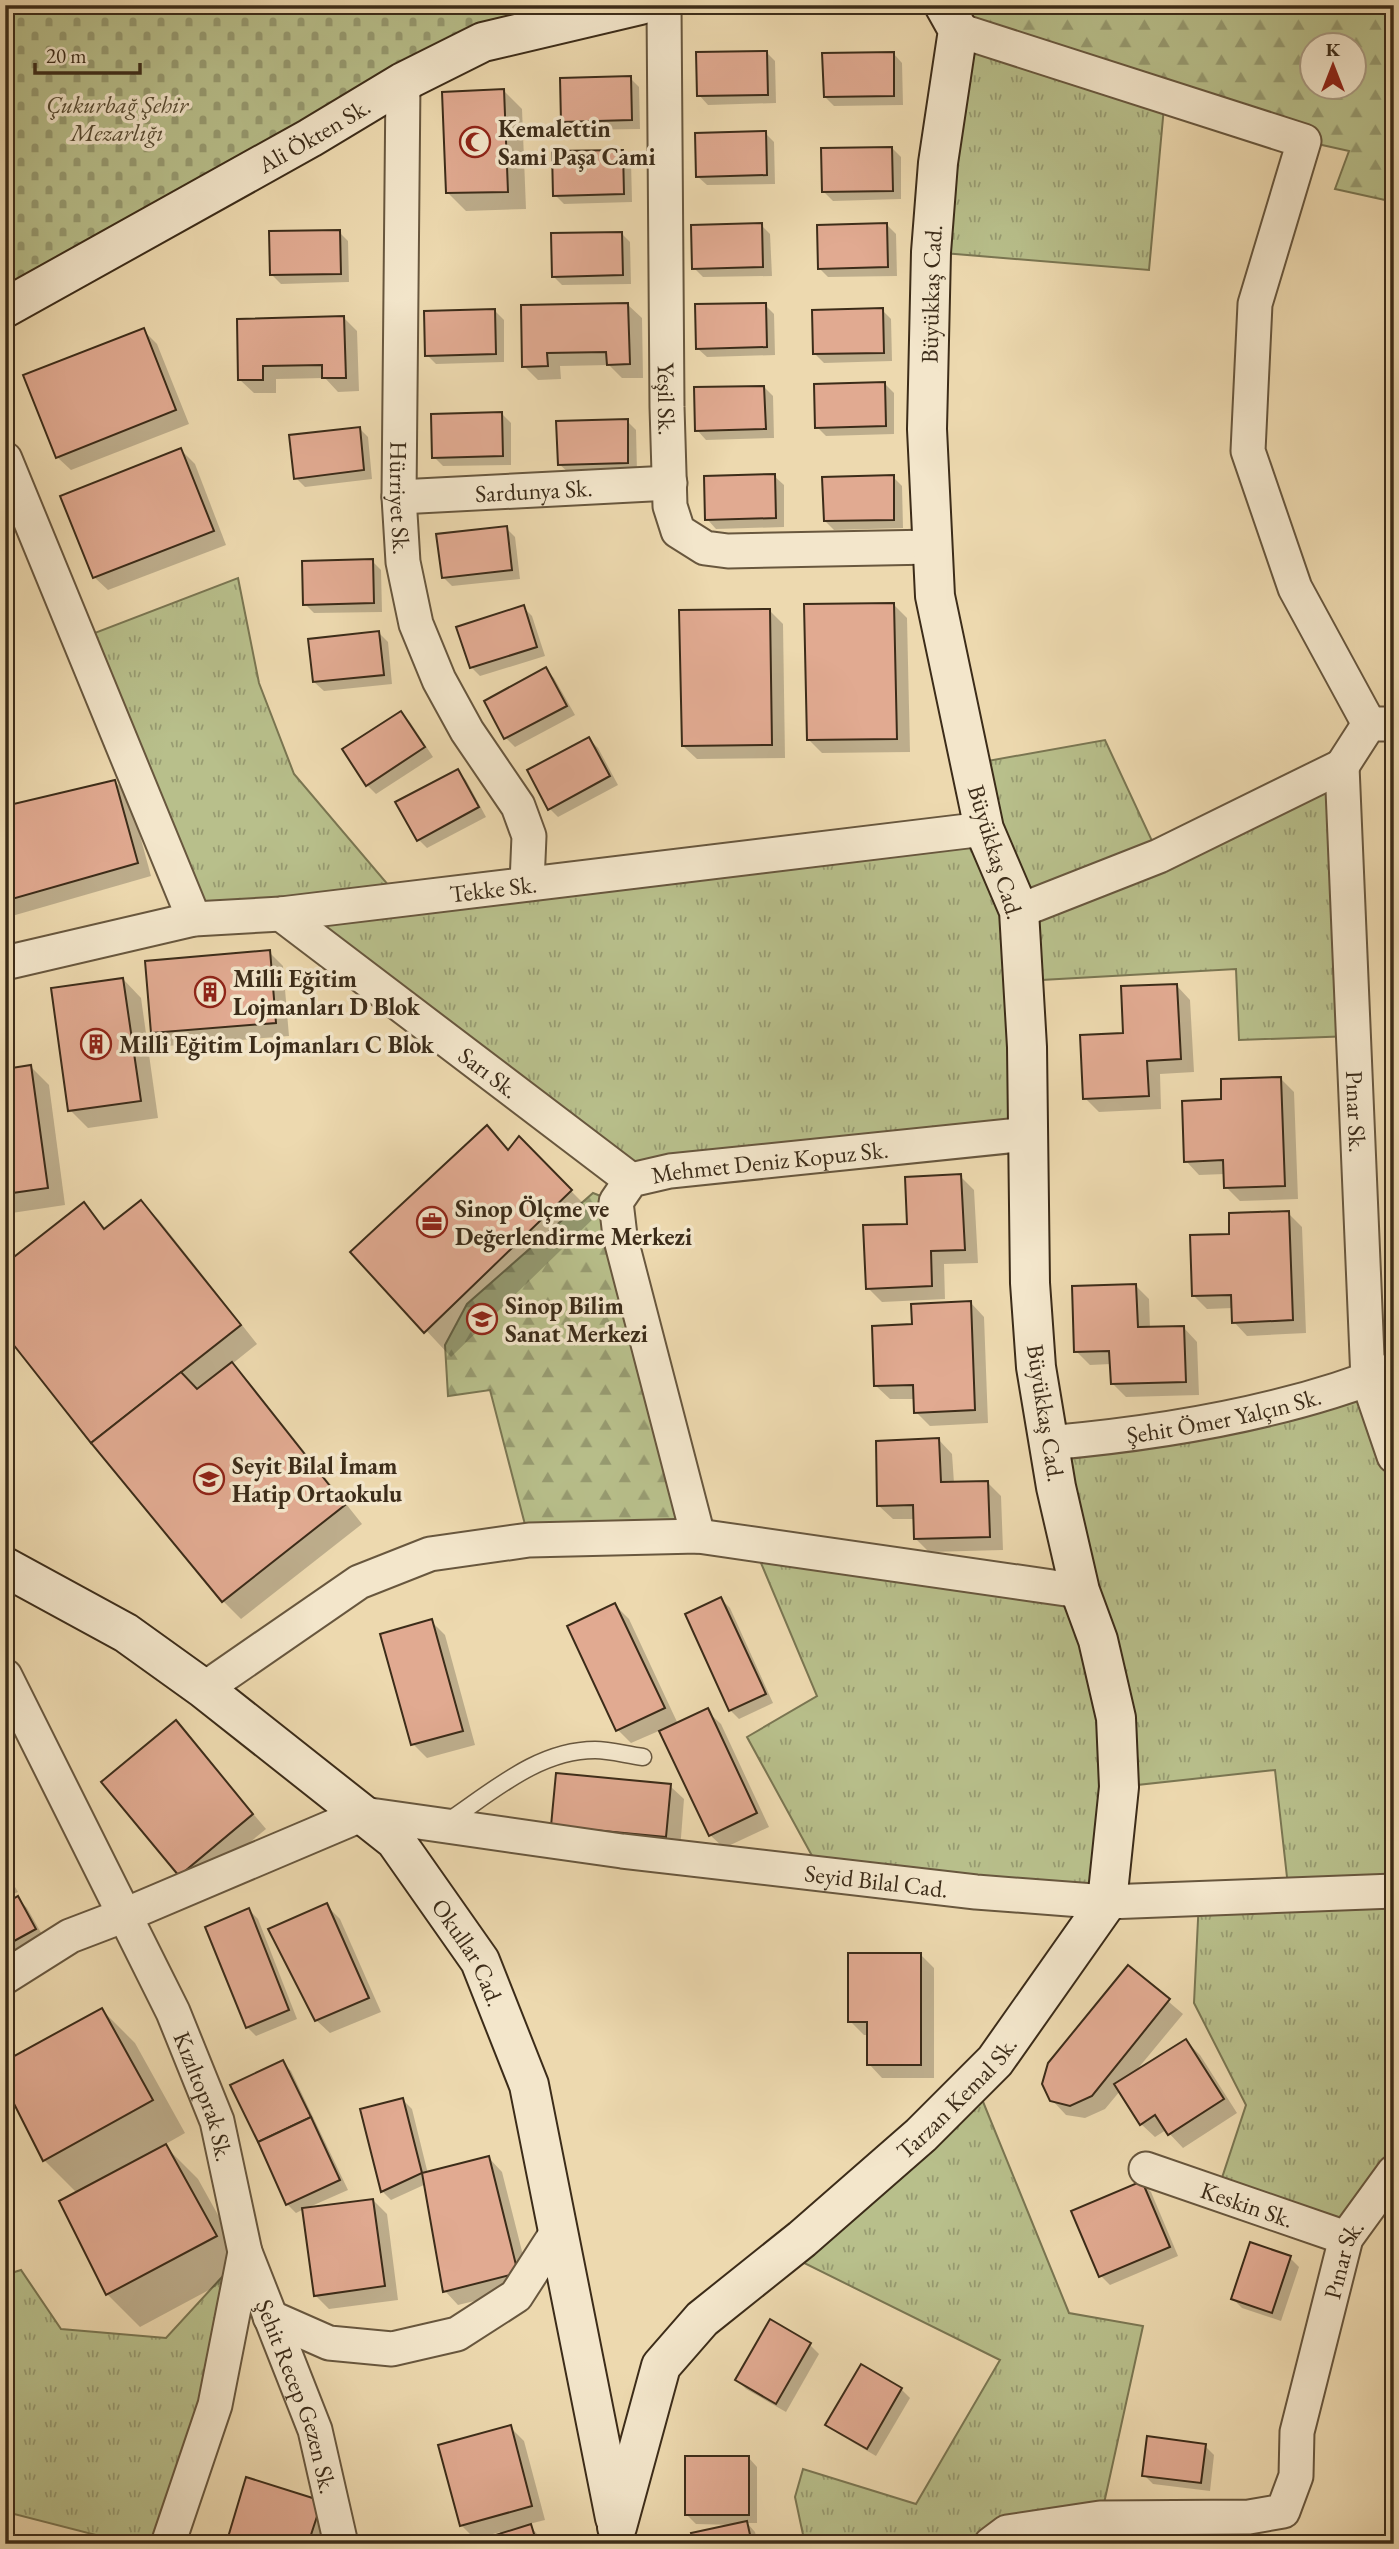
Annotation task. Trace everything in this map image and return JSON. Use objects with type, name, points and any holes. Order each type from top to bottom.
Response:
[{"type":"street","name":"Ali Ökten Sk.","points":[[5,308],[310,138],[403,82],[483,42],[640,5]]},
{"type":"street","name":"Yeşil Sk.","points":[[664,5],[670,506],[678,531],[705,548],[729,551],[933,547]]},
{"type":"street","name":"Büyükkaş Cad.","points":[[951,18],[931,252],[927,429],[935,596],[984,829],[1019,911],[1027,1047],[1030,1283],[1036,1367],[1056,1486],[1080,1591]]},
{"type":"street","points":[[951,18],[1304,141],[1255,303],[1248,450],[1295,588],[1381,724],[1342,766],[1159,856],[1019,911]]},
{"type":"street","name":"Hürriyet Sk.","points":[[403,82],[399,497],[403,562],[416,624],[439,680],[467,731],[519,806],[528,836],[527,883]]},
{"type":"street","points":[[5,458],[194,919]]},
{"type":"street","name":"Sardunya Sk.","points":[[399,497],[670,483]]},
{"type":"street","name":"Pınar Sk.","points":[[1342,766],[1381,1375],[1394,1456]]},
{"type":"street","name":"Tekke Sk.","points":[[5,963],[194,919],[281,914],[984,829]]},
{"type":"street","name":"Sarı Sk.","points":[[281,914],[631,1180]]},
{"type":"street","name":"Mehmet Deniz Kopuz Sk.","points":[[698,1536],[620,1236],[616,1202],[631,1180],[670,1171],[1028,1134]]},
{"type":"street","name":"Şehit Ömer Yalçın Sk.","points":[[1049,1443],[1127,1436],[1258,1411],[1381,1375]]},
{"type":"street","points":[[204,1689],[359,1582],[430,1555],[528,1540],[698,1536],[1080,1591]]},
{"type":"street","name":"Okullar Cad.","points":[[5,1567],[126,1633],[204,1689],[395,1840],[480,1961],[529,2085],[619,2535]]},
{"type":"street","name":"Tarzan Kemal Sk.","points":[[619,2535],[661,2365],[702,2319],[802,2239],[921,2135],[995,2061],[1107,1902],[1119,1787],[1116,1718],[1098,1640],[1080,1591]]},
{"type":"street","name":"Kızıltoprak Sk.","points":[[5,1676],[173,2012],[217,2121],[245,2252],[215,2405],[168,2544]]},
{"type":"street","points":[[5,1977],[70,1936],[363,1814]]},
{"type":"street","name":"Seyid Bilal Cad.","points":[[363,1814],[622,1851],[976,1892],[1107,1902],[1394,1891]]},
{"type":"street","name":"Keskin Sk.","points":[[1146,2169],[1346,2238]]},
{"type":"street","name":"Pınar Sk.","points":[[991,2544],[1007,2532],[1101,2518],[1249,2517],[1283,2511],[1296,2476],[1297,2432],[1346,2238],[1394,2172]]},
{"type":"street","points":[[270,2317],[329,2343],[392,2348],[457,2334],[516,2296],[558,2231]]},
{"type":"street","name":"Şehit Recep Gezen Sk.","points":[[245,2252],[315,2430],[341,2544]]},
{"type":"lane","points":[[442,1826],[526,1769],[559,1755],[595,1750],[643,1757]]},
{"type":"green space","name":"Çukurbağ Şehir Mezarlığı","points":[[5,5],[640,5],[483,42],[5,308]]},
{"type":"green space","points":[[944,5],[1394,5],[1394,202],[1335,189],[1349,151],[1304,141],[958,30]]},
{"type":"green space","points":[[958,30],[1165,96],[1149,270],[931,252]]},
{"type":"green space","points":[[238,578],[259,683],[294,774],[400,899],[984,829],[971,764],[1105,740],[1159,856],[1342,766],[1353,1036],[1239,1040],[1236,969],[1024,981],[1028,1134],[631,1180],[281,914],[194,919],[79,639]]},
{"type":"green space","points":[[593,1193],[616,1202],[698,1536],[529,1540],[490,1390],[448,1396],[445,1345],[467,1304]]},
{"type":"green space","points":[[1368,1380],[1394,1456],[1394,2172],[1346,2238],[1217,2193],[1246,2105],[1194,2003],[1199,1899],[1289,1895],[1275,1770],[1119,1787],[1107,1902],[822,1874],[747,1737],[817,1696],[753,1544],[1079,1591],[1049,1443]]},
{"type":"green space","points":[[975,2082],[1069,2313],[1143,2326],[1101,2517],[1135,2518],[1133,2544],[805,2544],[795,2497],[803,2469],[916,2504],[1000,2360],[784,2253]]},
{"type":"green space","points":[[245,2252],[168,2544],[131,2544],[14,2514],[5,2464],[5,2275],[21,2270],[61,2329],[166,2338]]},
{"type":"building","points":[[767,51],[768,95],[697,96],[696,52]]},
{"type":"building","points":[[894,52],[894,96],[824,97],[822,53]]},
{"type":"building","points":[[631,76],[632,120],[561,122],[560,78]]},
{"type":"building","name":"Kemalettin Sami Paşa Cami","points":[[504,89],[508,192],[446,193],[442,92]]},
{"type":"building","points":[[766,131],[767,175],[696,177],[695,133]]},
{"type":"building","points":[[892,147],[893,191],[822,192],[821,148]]},
{"type":"building","points":[[623,150],[624,194],[553,196],[552,151]]},
{"type":"building","points":[[762,223],[763,267],[692,269],[691,225]]},
{"type":"building","points":[[887,223],[888,267],[818,269],[817,225]]},
{"type":"building","points":[[340,230],[341,274],[270,275],[269,231]]},
{"type":"building","points":[[622,232],[623,275],[552,277],[551,233]]},
{"type":"building","points":[[628,303],[630,364],[607,365],[606,352],[547,353],[548,366],[522,367],[521,305]]},
{"type":"building","points":[[766,303],[767,347],[696,349],[695,304]]},
{"type":"building","points":[[883,308],[884,353],[813,354],[812,310]]},
{"type":"building","points":[[495,309],[496,354],[425,356],[424,311]]},
{"type":"building","points":[[344,316],[346,378],[322,378],[322,365],[263,366],[263,380],[238,380],[237,319]]},
{"type":"building","points":[[144,328],[176,410],[56,458],[23,375]]},
{"type":"building","points":[[885,382],[886,426],[815,428],[814,384]]},
{"type":"building","points":[[764,386],[766,429],[695,431],[694,387]]},
{"type":"building","points":[[502,412],[503,456],[432,458],[431,414]]},
{"type":"building","points":[[628,419],[628,463],[558,465],[556,421]]},
{"type":"building","points":[[360,427],[364,470],[294,479],[289,435]]},
{"type":"building","points":[[181,448],[214,531],[93,578],[60,496]]},
{"type":"building","points":[[775,474],[776,518],[705,520],[704,476]]},
{"type":"building","points":[[894,475],[894,520],[824,521],[822,477]]},
{"type":"building","points":[[507,526],[512,570],[442,578],[436,534]]},
{"type":"building","points":[[373,559],[374,603],[303,605],[302,561]]},
{"type":"building","points":[[894,603],[897,739],[807,740],[804,604]]},
{"type":"building","points":[[524,605],[537,647],[470,668],[456,627]]},
{"type":"building","points":[[770,609],[772,745],[682,746],[679,610]]},
{"type":"building","points":[[379,631],[384,675],[313,682],[308,639]]},
{"type":"building","points":[[546,667],[567,706],[504,739],[484,701]]},
{"type":"building","points":[[401,711],[425,747],[366,786],[342,749]]},
{"type":"building","points":[[589,737],[610,776],[548,810],[527,770]]},
{"type":"building","points":[[458,769],[479,807],[417,841],[395,802]]},
{"type":"building","points":[[115,780],[138,863],[5,901],[5,806]]},
{"type":"building","name":"Milli Eğitim Lojmanları D Blok","points":[[270,950],[276,1023],[151,1033],[145,961]]},
{"type":"building","name":"Milli Eğitim Lojmanları C Blok","points":[[123,978],[141,1101],[68,1111],[51,988]]},
{"type":"building","points":[[1177,984],[1181,1059],[1147,1061],[1149,1096],[1083,1099],[1080,1035],[1123,1033],[1121,986]]},
{"type":"building","points":[[31,1065],[48,1188],[5,1194],[5,1069]]},
{"type":"building","points":[[1281,1077],[1285,1186],[1224,1188],[1223,1160],[1184,1162],[1182,1101],[1221,1099],[1221,1079]]},
{"type":"building","points":[[487,1125],[508,1150],[519,1136],[572,1190],[424,1333],[350,1252]]},
{"type":"building","points":[[961,1174],[965,1250],[931,1251],[932,1286],[866,1289],[863,1225],[907,1224],[905,1177]]},
{"type":"building","points":[[141,1200],[241,1325],[91,1443],[5,1334],[5,1264],[84,1202],[104,1229]]},
{"type":"building","points":[[1289,1211],[1293,1320],[1232,1323],[1231,1295],[1192,1296],[1190,1235],[1229,1234],[1229,1213]]},
{"type":"building","points":[[1136,1284],[1138,1327],[1184,1326],[1186,1382],[1111,1384],[1109,1351],[1074,1352],[1072,1286]]},
{"type":"building","points":[[971,1301],[975,1410],[914,1413],[913,1385],[874,1386],[872,1326],[912,1324],[911,1304]]},
{"type":"building","points":[[232,1362],[345,1505],[222,1602],[91,1443],[181,1372],[197,1389]]},
{"type":"building","points":[[939,1438],[941,1482],[988,1481],[990,1537],[914,1539],[913,1505],[877,1506],[876,1441]]},
{"type":"building","points":[[721,1597],[766,1694],[729,1711],[685,1614]]},
{"type":"building","points":[[615,1603],[665,1708],[616,1731],[567,1626]]},
{"type":"building","points":[[432,1619],[463,1731],[411,1745],[380,1634]]},
{"type":"building","points":[[708,1708],[757,1813],[709,1836],[659,1731]]},
{"type":"building","points":[[176,1720],[253,1814],[179,1876],[101,1782]]},
{"type":"building","points":[[556,1773],[671,1784],[666,1837],[551,1826]]},
{"type":"building","points":[[18,1896],[36,1929],[5,1946],[5,1904]]},
{"type":"building","points":[[327,1903],[369,1998],[315,2021],[268,1929]]},
{"type":"building","points":[[249,1908],[289,2010],[246,2028],[205,1927]]},
{"type":"building","points":[[848,1953],[921,1953],[921,2065],[867,2065],[867,2022],[848,2022]]},
{"type":"building","points":[[1128,1965],[1170,1999],[1092,2096],[1070,2106],[1050,2101],[1042,2084],[1048,2063]]},
{"type":"building","points":[[102,2008],[153,2100],[43,2161],[5,2086],[5,2061]]},
{"type":"building","points":[[1186,2039],[1224,2099],[1168,2135],[1155,2115],[1140,2125],[1114,2084]]},
{"type":"building","points":[[283,2060],[311,2117],[258,2142],[230,2085]]},
{"type":"building","points":[[403,2098],[422,2173],[381,2192],[360,2109]]},
{"type":"building","points":[[311,2117],[340,2180],[286,2205],[258,2142]]},
{"type":"building","points":[[166,2144],[217,2236],[106,2295],[59,2201]]},
{"type":"building","points":[[489,2156],[518,2273],[443,2292],[422,2173]]},
{"type":"building","points":[[1142,2181],[1170,2247],[1099,2277],[1071,2211]]},
{"type":"building","points":[[373,2199],[385,2286],[314,2296],[302,2208]]},
{"type":"building","points":[[1250,2242],[1291,2256],[1272,2313],[1231,2299]]},
{"type":"building","points":[[770,2319],[811,2343],[776,2404],[735,2380]]},
{"type":"building","points":[[861,2364],[902,2388],[867,2449],[825,2425]]},
{"type":"building","points":[[511,2425],[532,2506],[460,2526],[438,2445]]},
{"type":"building","points":[[1147,2436],[1206,2444],[1201,2483],[1142,2476]]},
{"type":"building","points":[[685,2456],[749,2456],[749,2515],[685,2515]]},
{"type":"building","points":[[246,2477],[322,2501],[308,2544],[226,2544]]},
{"type":"building","points":[[747,2521],[752,2544],[694,2544],[691,2533]]},
{"type":"building","points":[[531,2524],[537,2544],[467,2544]]},
{"type":"place","name":"Kemalettin Sami Paşa Cami","points":[[475,142]]},
{"type":"place","name":"Milli Eğitim Lojmanları D Blok","points":[[210,992]]},
{"type":"place","name":"Milli Eğitim Lojmanları C Blok","points":[[96,1044]]},
{"type":"place","name":"Sinop Ölçme ve Değerlendirme Merkezi","points":[[432,1222]]},
{"type":"place","name":"Sinop Bilim Sanat Merkezi","points":[[482,1319]]},
{"type":"place","name":"Seyit Bilal İmam Hatip Ortaokulu","points":[[209,1479]]}]
